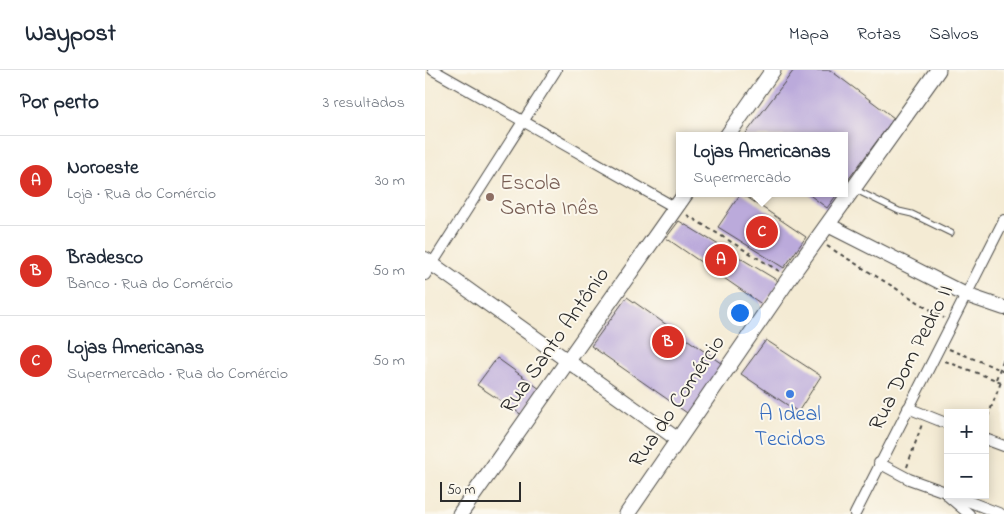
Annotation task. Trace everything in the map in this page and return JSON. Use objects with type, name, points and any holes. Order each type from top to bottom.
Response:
[{"type":"main road","points":[[730,132],[773,70]]},
{"type":"main road","name":"Rua do Comércio","points":[[848,197],[938,70]]},
{"type":"main road","name":"Rua Santo Antônio","points":[[460,514],[683,197]]},
{"type":"main road","name":"Rua do Comércio","points":[[627,514],[677,439],[848,197]]},
{"type":"street","points":[[433,70],[676,208]]},
{"type":"street","points":[[556,70],[427,266],[677,439]]},
{"type":"street","name":"Rua Dom Pedro II","points":[[855,514],[879,463],[1004,220]]},
{"type":"street","points":[[828,225],[966,295],[1004,308]]},
{"type":"street","points":[[908,408],[944,422]]},
{"type":"street","points":[[989,440],[1004,446]]},
{"type":"street","points":[[879,463],[944,492]]},
{"type":"street","points":[[956,499],[969,514]]},
{"type":"street","points":[[962,499],[1001,514]]},
{"type":"lane","points":[[854,188],[899,211],[912,214],[951,233]]},
{"type":"path","points":[[676,208],[790,277]]},
{"type":"path","points":[[816,240],[951,323]]},
{"type":"path","points":[[939,346],[1004,370]]},
{"type":"path","points":[[934,357],[1004,383]]},
{"type":"path","points":[[996,380],[1004,358]]},
{"type":"path","points":[[989,414],[1001,382]]},
{"type":"path","points":[[907,477],[925,415]]},
{"type":"building","points":[[794,70],[830,70],[894,118],[848,180],[848,132],[747,132]]},
{"type":"building","points":[[738,197],[747,197],[806,237],[784,268],[718,227]]},
{"type":"building","points":[[812,197],[835,197],[827,208]]},
{"type":"building","points":[[679,221],[780,282],[763,305],[666,238]]},
{"type":"building","points":[[627,297],[725,366],[690,415],[591,346]]},
{"type":"building","name":"A Ideal Tecidos","points":[[766,340],[821,376],[798,412],[741,374]]},
{"type":"building","points":[[497,358],[540,389],[522,415],[477,385]]},
{"type":"place","name":"Escola Santa Inês","points":[[490,197]]},
{"type":"place","name":"Lojas Americanas","points":[[762,232]]},
{"type":"place","name":"Noroeste","points":[[721,260]]},
{"type":"place","name":"Bradesco","points":[[668,342]]},
{"type":"place","name":"A Ideal Tecidos","points":[[790,394]]}]
